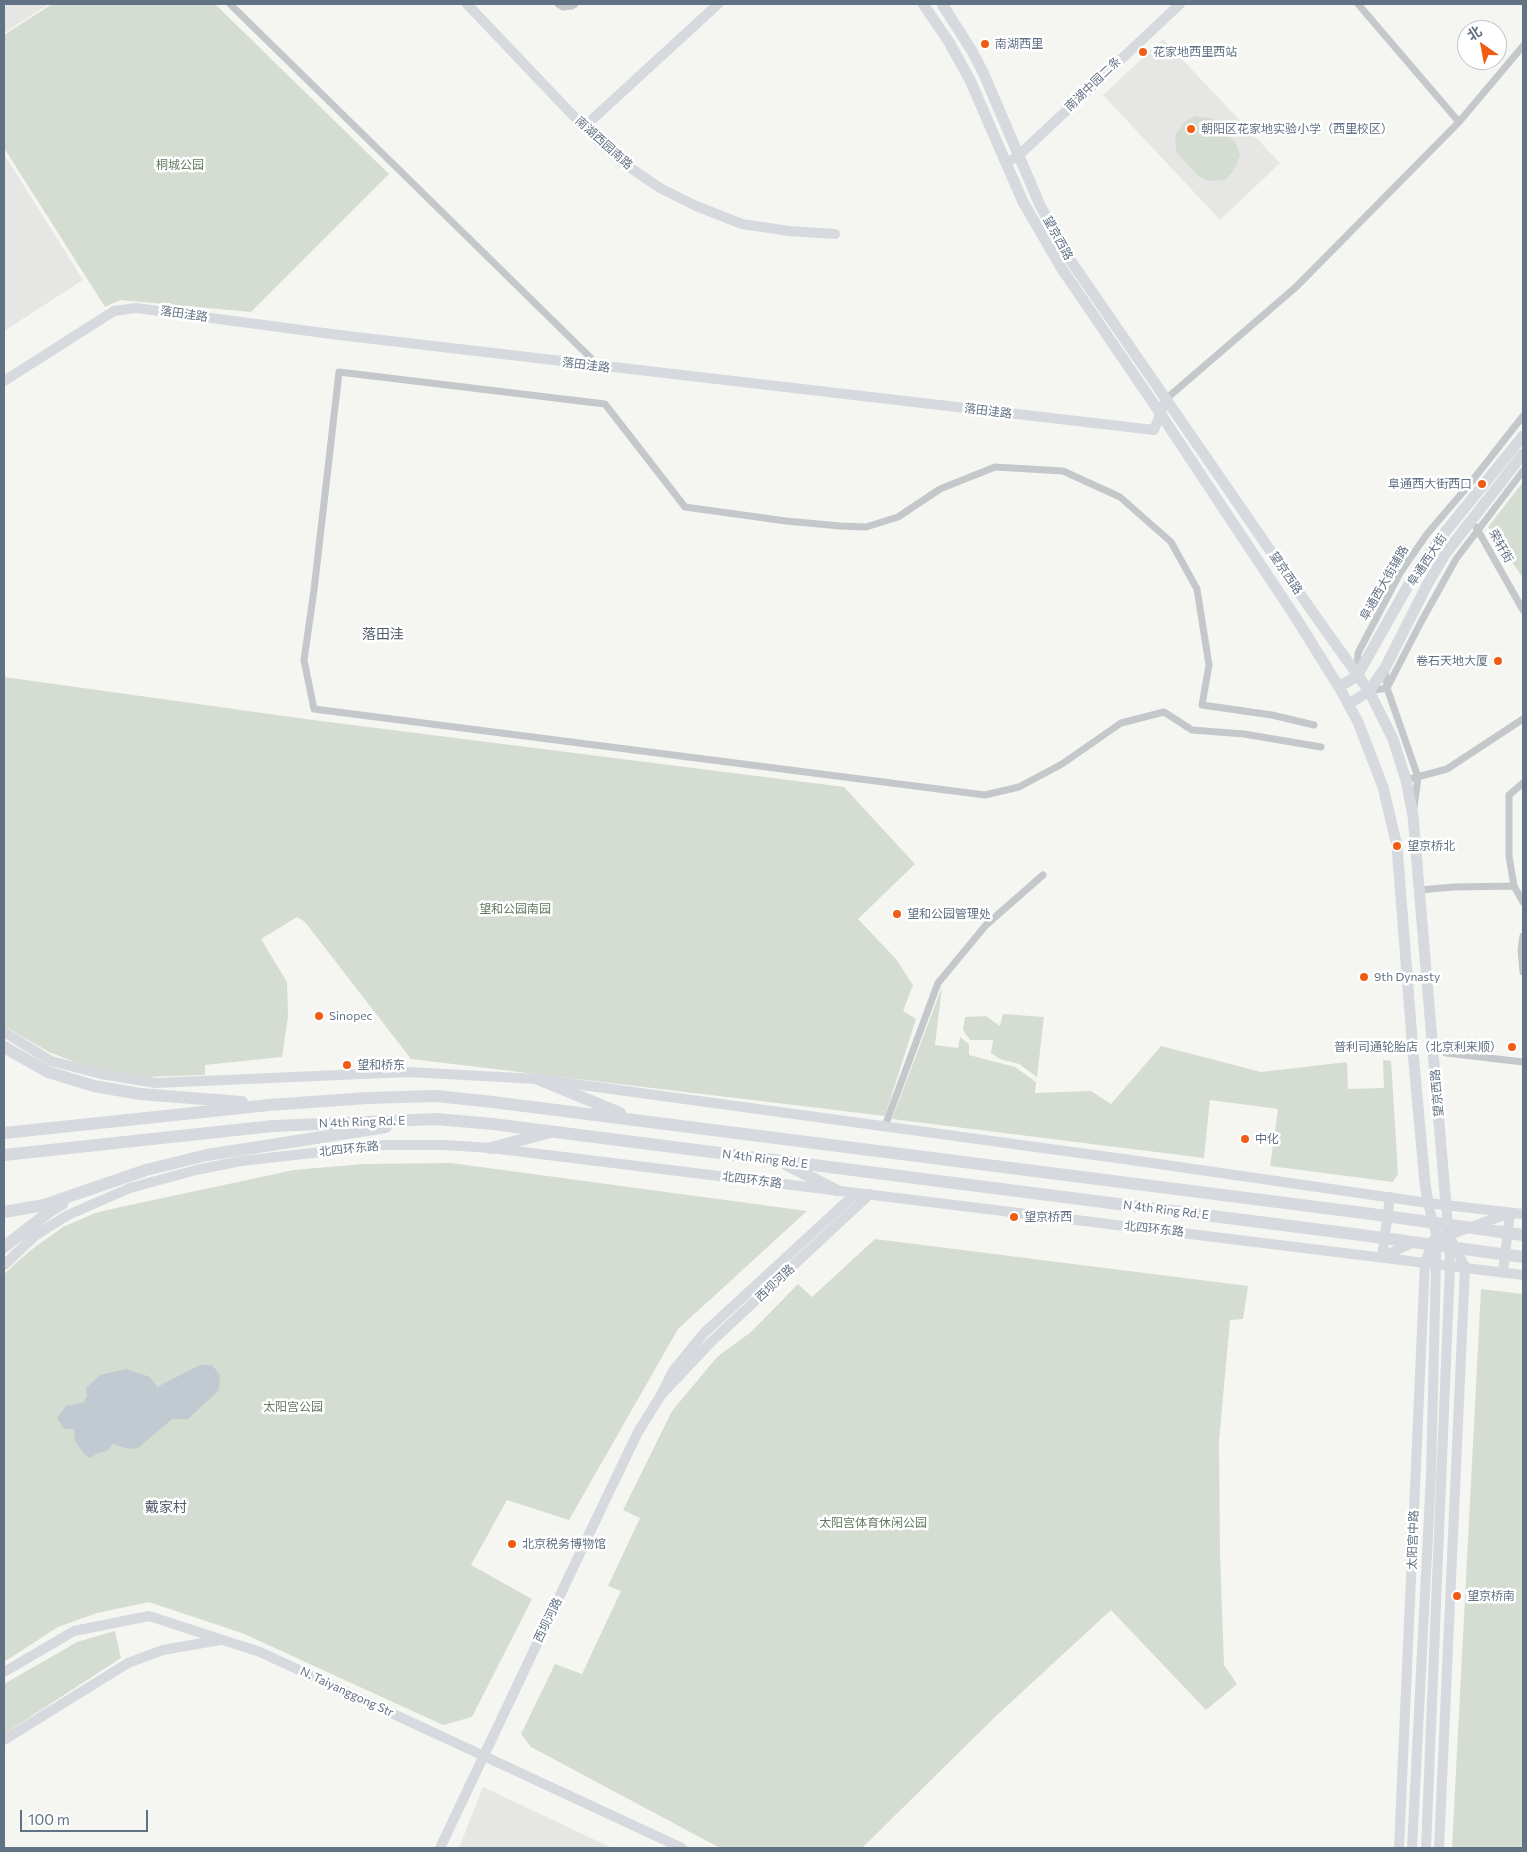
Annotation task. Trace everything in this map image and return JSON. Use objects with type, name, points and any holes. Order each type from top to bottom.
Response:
[{"type":"highway","points":[[4,1047],[48,1072],[94,1086],[140,1094],[190,1096],[269,1104]]},
{"type":"highway","points":[[538,1079],[637,1120]]},
{"type":"highway","name":"N 4th Ring Rd. E","points":[[4,1133],[269,1104],[436,1096],[637,1120],[1523,1235]]},
{"type":"highway","points":[[5,1211],[44,1205],[146,1170],[206,1155],[436,1119]]},
{"type":"highway","name":"N 4th Ring Rd. E","points":[[4,1156],[273,1126],[436,1119],[493,1124],[778,1160],[1523,1257]]},
{"type":"highway","points":[[491,1148],[552,1132]]},
{"type":"highway","points":[[778,1160],[836,1190]]},
{"type":"highway","points":[[4,1247],[49,1212],[87,1191]]},
{"type":"main road","name":"望京西路","points":[[924,4],[949,42],[970,80],[1023,202],[1062,269],[1296,618],[1349,704],[1372,755],[1383,787],[1397,846],[1413,1052],[1428,1203]]},
{"type":"main road","name":"望京西路","points":[[942,4],[968,44],[983,72],[1040,205],[1066,254],[1369,691],[1392,739],[1406,780],[1413,816],[1446,1205]]},
{"type":"main road","name":"阜通西大街","points":[[1339,687],[1357,676],[1418,568],[1523,436]]},
{"type":"main road","name":"阜通西大街","points":[[1349,704],[1369,691],[1385,668],[1428,583],[1446,553],[1475,525],[1523,454]]},
{"type":"street","points":[[230,4],[600,366]]},
{"type":"street","name":"南湖西园南路","points":[[468,4],[584,127],[619,160],[660,188],[696,206],[742,224],[788,231],[835,234]]},
{"type":"street","points":[[558,4],[563,7],[575,4]]},
{"type":"street","points":[[584,127],[718,4]]},
{"type":"street","name":"南湖中园二条","points":[[1006,163],[1018,156],[1180,4]]},
{"type":"street","points":[[1358,4],[1459,122]]},
{"type":"street","points":[[1166,399],[1291,292],[1459,122],[1523,46]]},
{"type":"street","name":"落田洼路","points":[[4,381],[114,311],[136,308],[339,335],[1154,430],[1166,399]]},
{"type":"street","points":[[1314,724],[1202,705],[1209,665],[1197,589],[1171,542],[1120,497],[1063,471],[995,467],[940,489],[898,517],[866,527],[777,520],[685,508],[605,404],[339,372],[304,660],[314,709],[984,795],[1019,786],[1062,764],[1121,723],[1164,712],[1192,730],[1244,734],[1321,747]]},
{"type":"street","name":"阜通西大街辅路","points":[[1357,676],[1358,653],[1400,573],[1427,534],[1468,486],[1523,416]]},
{"type":"street","points":[[1387,688],[1475,525],[1523,471]]},
{"type":"street","name":"荣轩街","points":[[1475,525],[1523,610]]},
{"type":"street","points":[[1385,668],[1387,688],[1418,777],[1413,816]]},
{"type":"street","points":[[1369,691],[1387,688]]},
{"type":"street","points":[[1406,780],[1447,769],[1523,719]]},
{"type":"street","points":[[1523,783],[1509,795],[1510,856],[1514,886],[1523,902]]},
{"type":"street","points":[[885,1126],[938,983],[986,925],[1043,875]]},
{"type":"street","points":[[1419,890],[1454,887],[1514,886]]},
{"type":"street","points":[[1523,936],[1521,950],[1523,972]]},
{"type":"street","points":[[4,1032],[52,1061],[101,1074],[156,1083],[408,1072],[538,1079],[1390,1196],[1428,1203],[1523,1214]]},
{"type":"street","points":[[1446,1053],[1523,1062]]},
{"type":"street","name":"北四环东路","points":[[4,1265],[36,1235],[68,1215],[130,1188],[196,1170],[241,1161],[384,1145],[445,1145],[491,1148],[1523,1275]]},
{"type":"street","name":"西坝河路","points":[[440,1848],[638,1432],[661,1395],[673,1371],[704,1333],[856,1193]]},
{"type":"street","name":"西坝河路","points":[[661,1395],[712,1341],[870,1194]]},
{"type":"street","points":[[1382,1257],[1390,1196]]},
{"type":"street","name":"太阳宫中路","points":[[1412,1848],[1431,1476],[1436,1234],[1428,1203]]},
{"type":"street","name":"太阳宫中路","points":[[1426,1848],[1450,1265],[1446,1205]]},
{"type":"street","points":[[1382,1257],[1436,1234],[1449,1235],[1510,1213]]},
{"type":"street","points":[[1503,1272],[1510,1213]]},
{"type":"street","name":"太阳宫中路","points":[[1399,1848],[1424,1262],[1436,1234]]},
{"type":"street","points":[[1439,1848],[1465,1267],[1449,1235]]},
{"type":"street","points":[[1413,1525],[1431,1476]]},
{"type":"street","points":[[1440,1494],[1453,1530]]},
{"type":"street","name":"N. Taiyanggong Str","points":[[4,1672],[74,1631],[149,1616],[260,1652],[682,1848]]},
{"type":"street","points":[[4,1740],[128,1663],[163,1650],[222,1639]]},
{"type":"street","points":[[1431,1737],[1445,1704]]},
{"type":"shaded area","points":[[4,4],[49,4],[4,33]]},
{"type":"shaded area","name":"朝阳区花家地实验小学（西里校区）","points":[[1163,39],[1280,163],[1220,220],[1103,95]]},
{"type":"shaded area","points":[[4,154],[83,280],[4,331]]},
{"type":"shaded area","points":[[200,1365],[212,1365],[220,1375],[219,1390],[188,1419],[172,1419],[138,1448],[129,1449],[113,1444],[107,1451],[98,1453],[90,1458],[85,1455],[75,1441],[74,1429],[64,1429],[57,1418],[66,1406],[83,1403],[87,1396],[86,1388],[100,1375],[126,1369],[150,1377],[157,1387]]},
{"type":"shaded area","points":[[483,1787],[612,1848],[459,1848]]},
{"type":"green space","name":"桐城公园","points":[[52,4],[215,4],[389,174],[251,312],[120,300],[105,307],[4,148],[4,35]]},
{"type":"green space","points":[[1195,116],[1214,119],[1236,143],[1240,155],[1234,170],[1225,180],[1208,181],[1198,176],[1176,152],[1175,136],[1184,122]]},
{"type":"green space","points":[[1523,482],[1523,578],[1488,527]]},
{"type":"green space","name":"望和公园南园","points":[[4,677],[313,720],[844,787],[915,864],[858,919],[896,959],[913,985],[903,1011],[916,1019],[885,1116],[411,1059],[305,922],[297,917],[261,939],[287,982],[288,1016],[282,1057],[205,1065],[205,1075],[143,1077],[98,1071],[49,1052],[4,1026]]},
{"type":"green space","points":[[942,987],[935,1045],[958,1048],[960,1037],[969,1044],[969,1055],[1015,1067],[1036,1082],[1035,1093],[1091,1091],[1111,1104],[1161,1046],[1261,1072],[1347,1062],[1348,1089],[1384,1088],[1383,1060],[1391,1061],[1398,1174],[1393,1182],[1270,1166],[1278,1109],[1210,1100],[1204,1158],[892,1119]]},
{"type":"green space","points":[[1003,1014],[1044,1017],[1037,1077],[1019,1064],[1000,1059],[991,1053],[993,1040],[970,1040],[963,1030],[965,1017],[986,1016],[1000,1026]]},
{"type":"green space","name":"太阳宫公园","points":[[451,1163],[807,1211],[678,1329],[569,1520],[507,1500],[471,1565],[532,1599],[472,1717],[443,1725],[242,1633],[149,1602],[97,1613],[58,1627],[4,1662],[4,1275],[8,1270],[31,1250],[63,1227],[95,1213],[294,1170],[363,1164]]},
{"type":"green space","name":"太阳宫体育休闲公园","points":[[875,1239],[1248,1286],[1243,1319],[1230,1320],[1219,1441],[1224,1665],[1237,1684],[1206,1710],[1111,1610],[995,1717],[862,1848],[720,1848],[531,1747],[521,1734],[555,1664],[582,1674],[621,1591],[608,1586],[640,1518],[623,1510],[672,1411],[717,1357],[751,1332],[798,1284],[812,1297]]},
{"type":"green space","points":[[1481,1289],[1523,1294],[1523,1848],[1452,1848]]},
{"type":"green space","points":[[115,1631],[121,1658],[4,1734],[4,1684],[77,1642]]},
{"type":"place","name":"南湖西里","points":[[985,44]]},
{"type":"place","name":"花家地西里西站","points":[[1143,52]]},
{"type":"place","name":"朝阳区花家地实验小学（西里校区）","points":[[1191,129]]},
{"type":"place","name":"阜通西大街西口","points":[[1482,484]]},
{"type":"place","name":"卷石天地大厦","points":[[1498,661]]},
{"type":"place","name":"望京桥北","points":[[1397,846]]},
{"type":"place","name":"望和公园管理处","points":[[897,914]]},
{"type":"place","name":"9th Dynasty","points":[[1364,977]]},
{"type":"place","name":"Sinopec","points":[[319,1016]]},
{"type":"place","name":"普利司通轮胎店（北京利来顺）","points":[[1512,1047]]},
{"type":"place","name":"望和桥东","points":[[347,1065]]},
{"type":"place","name":"中化","points":[[1245,1139]]},
{"type":"place","name":"望京桥西","points":[[1014,1217]]},
{"type":"place","name":"北京税务博物馆","points":[[512,1544]]},
{"type":"place","name":"望京桥南","points":[[1457,1596]]},
{"type":"district","name":"落田洼","points":[[383,634]]},
{"type":"district","name":"戴家村","points":[[166,1507]]}]
